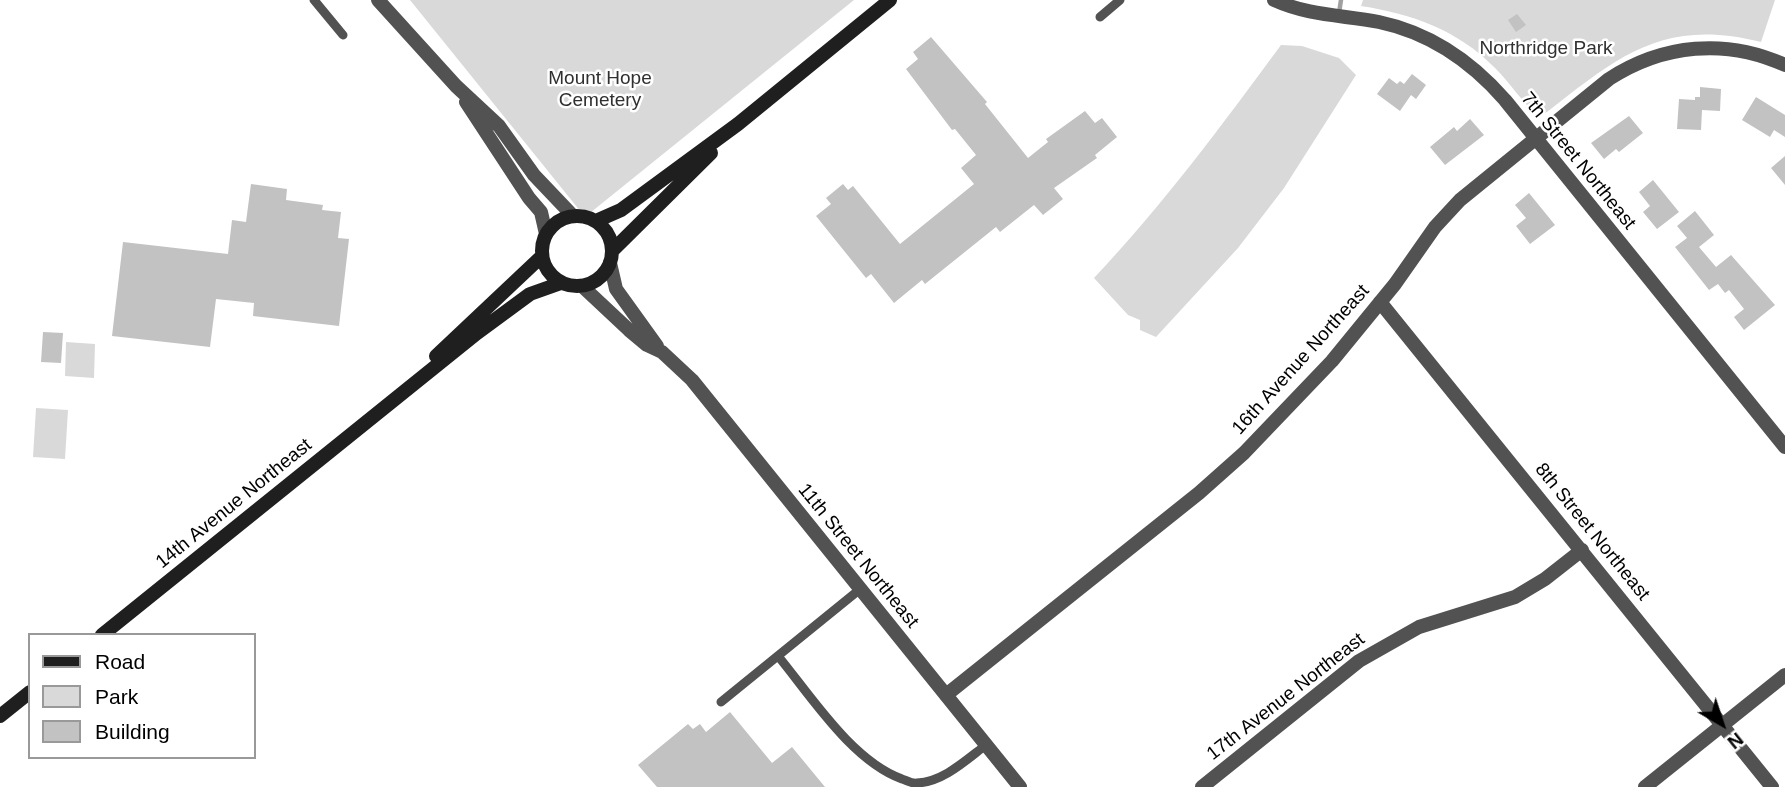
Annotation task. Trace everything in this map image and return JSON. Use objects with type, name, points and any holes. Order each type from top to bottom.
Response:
[{"type":"main road","points":[[596,221],[621,210],[738,124],[890,0]]},
{"type":"main road","points":[[611,257],[610,239],[604,229],[585,216],[562,219],[553,225],[542,245],[542,256],[552,276],[561,283],[582,286],[600,278],[611,257],[738,124]]},
{"type":"main road","name":"14th Avenue Northeast","points":[[390,403],[454,337],[542,256]]},
{"type":"main road","name":"14th Avenue Northeast","points":[[104,633],[477,333],[530,295],[561,283]]},
{"type":"main road","points":[[0,716],[28,694]]},
{"type":"street","points":[[378,0],[456,86],[499,126],[534,175],[573,216]]},
{"type":"street","name":"7th Street Northeast","points":[[1274,0],[1315,14],[1379,22],[1432,40],[1483,75],[1785,447]]},
{"type":"street","name":"16th Avenue Northeast","points":[[946,695],[1226,470],[1304,392],[1380,302],[1447,213],[1609,79],[1626,68],[1661,53],[1699,47],[1760,56],[1785,65]]},
{"type":"street","points":[[456,86],[528,198],[541,212],[546,234]]},
{"type":"street","name":"11th Street Northeast","points":[[611,257],[616,289],[662,352],[692,380],[725,419],[859,590],[1020,787]]},
{"type":"street","name":"11th Street Northeast","points":[[582,286],[647,345],[662,352]]},
{"type":"street","name":"8th Street Northeast","points":[[1380,302],[1772,787]]},
{"type":"street","name":"17th Avenue Northeast","points":[[1202,787],[1359,661],[1384,645],[1419,627],[1515,597],[1545,579],[1582,550]]},
{"type":"street","points":[[1645,787],[1785,675]]},
{"type":"lane","points":[[314,0],[343,35]]},
{"type":"lane","points":[[1100,17],[1120,0]]},
{"type":"lane","points":[[720,702],[859,590]]},
{"type":"lane","points":[[778,656],[848,741],[862,756],[885,773],[915,784],[945,775],[986,745]]},
{"type":"green space","name":"Mount Hope Cemetery","points":[[410,0],[854,0],[585,217]]},
{"type":"green space","name":"Northridge Park","points":[[1363,0],[1775,0],[1761,42],[1727,36],[1697,35],[1670,39],[1645,47],[1621,58],[1538,116],[1495,68],[1466,43],[1416,19],[1361,6]]},
{"type":"green space","points":[[1281,45],[1302,46],[1339,58],[1356,75],[1284,188],[1238,248],[1156,337],[1140,330],[1140,320],[1128,315],[1094,278],[1168,193]]},
{"type":"green space","points":[[66,342],[95,344],[94,378],[65,376]]},
{"type":"green space","points":[[36,408],[68,410],[65,459],[33,457]]},
{"type":"building","points":[[1517,14],[1526,25],[1516,32],[1508,20]]},
{"type":"building","points":[[931,37],[987,102],[985,104],[1028,158],[1048,142],[1046,139],[1085,111],[1095,123],[1102,118],[1117,137],[1095,155],[1097,158],[1054,188],[1063,199],[1043,215],[1034,205],[1000,232],[996,227],[925,284],[922,280],[894,303],[871,274],[866,278],[816,216],[831,204],[826,198],[843,184],[848,190],[853,186],[900,244],[974,184],[961,168],[976,155],[955,129],[952,130],[906,69],[918,59],[913,52]]},
{"type":"building","points":[[1412,74],[1426,85],[1416,99],[1411,95],[1400,111],[1377,94],[1389,78],[1397,84],[1400,81],[1404,84]]},
{"type":"building","points":[[1700,87],[1721,89],[1720,111],[1702,110],[1701,130],[1677,129],[1679,99],[1695,100],[1695,97],[1700,97]]},
{"type":"building","points":[[1756,97],[1785,115],[1785,137],[1774,130],[1770,137],[1742,120]]},
{"type":"building","points":[[1629,116],[1643,133],[1619,152],[1616,149],[1604,159],[1591,143]]},
{"type":"building","points":[[1470,119],[1484,135],[1445,165],[1430,147],[1454,127],[1457,131]]},
{"type":"building","points":[[1785,156],[1785,185],[1771,168]]},
{"type":"building","points":[[1653,180],[1679,212],[1657,229],[1643,212],[1650,206],[1639,192]]},
{"type":"building","points":[[251,184],[287,189],[286,200],[323,205],[322,210],[341,212],[338,238],[349,239],[339,326],[253,316],[254,303],[216,299],[210,347],[112,336],[123,242],[228,254],[232,220],[246,222]]},
{"type":"building","points":[[1529,193],[1555,225],[1530,244],[1516,226],[1526,218],[1515,205]]},
{"type":"building","points":[[1695,211],[1714,235],[1699,247],[1716,267],[1731,255],[1775,305],[1744,330],[1734,317],[1744,309],[1729,290],[1725,293],[1718,284],[1709,290],[1675,247],[1687,238],[1677,226]]},
{"type":"building","points":[[43,332],[63,333],[61,363],[41,362]]},
{"type":"building","points":[[730,712],[772,763],[792,747],[825,787],[657,787],[638,765],[688,724],[693,729],[700,724],[706,732]]},
{"type":"waterway","points":[[1339,13],[1341,0]]}]
